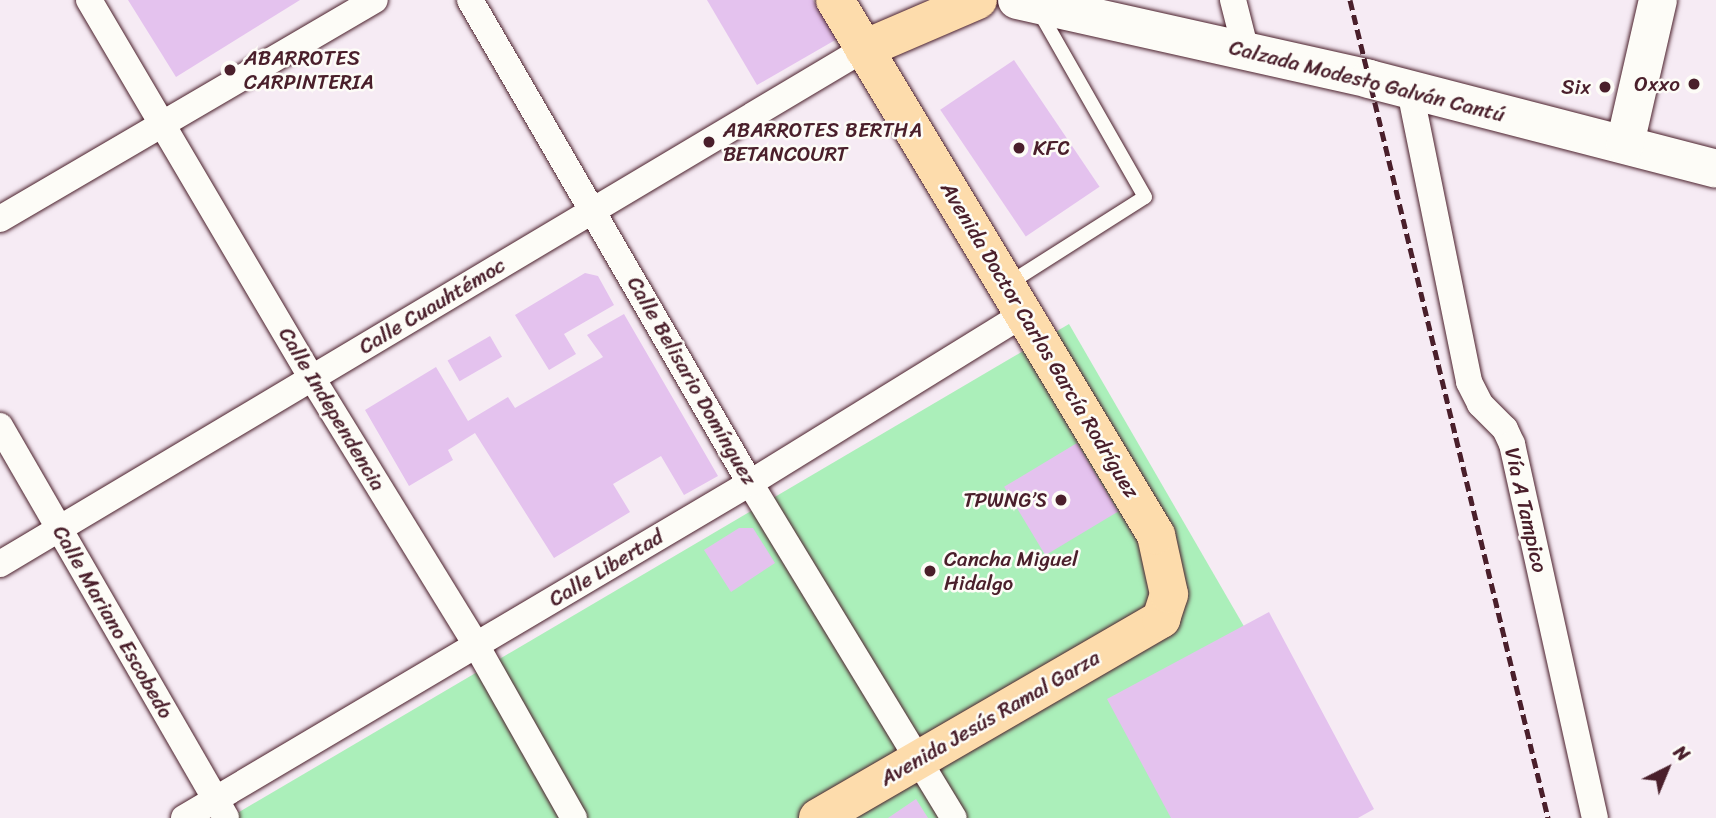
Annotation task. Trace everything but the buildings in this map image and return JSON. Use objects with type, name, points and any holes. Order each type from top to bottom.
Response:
[{"type":"main road","name":"Avenida Doctor Carlos García Rodríguez","points":[[835,0],[1156,535],[1169,594],[1161,619]]},
{"type":"main road","points":[[864,49],[978,0]]},
{"type":"main road","points":[[1625,144],[1658,0]]},
{"type":"main road","name":"Calzada Modesto Galván Cantú","points":[[1026,2],[1246,51],[1716,169]]},
{"type":"main road","name":"Avenida Jesús Ramal Garza","points":[[818,818],[1161,619]]},
{"type":"street","name":"Calle Independencia","points":[[89,0],[312,378],[476,645],[574,818]]},
{"type":"street","points":[[0,219],[375,0]]},
{"type":"street","name":"Calle Belisario Domínguez","points":[[470,0],[750,483],[954,818]]},
{"type":"street","points":[[1233,0],[1246,51]]},
{"type":"street","name":"Calle Cuauhtémoc","points":[[0,564],[864,49]]},
{"type":"street","name":"Vía A Tampico","points":[[1410,91],[1469,382],[1479,404],[1505,429],[1512,444],[1595,818]]},
{"type":"street","name":"Calle Libertad","points":[[184,818],[220,809],[476,645],[750,483],[1016,299]]},
{"type":"street","name":"Calle Mariano Escobedo","points":[[0,426],[220,809]]},
{"type":"lane","points":[[1016,299],[1145,197],[1026,2]]},
{"type":"green space","name":"Cancha Miguel Hidalgo","points":[[1069,324],[1355,818],[229,818]]},
{"type":"railway","points":[[1350,0],[1548,818]]},
{"type":"place","name":"ABARROTES CARPINTERIA","points":[[230,70]]},
{"type":"place","name":"Oxxo","points":[[1694,84]]},
{"type":"place","name":"Six","points":[[1605,87]]},
{"type":"place","name":"ABARROTES BERTHA BETANCOURT","points":[[709,142]]},
{"type":"place","name":"KFC","points":[[1019,148]]},
{"type":"place","name":"TPWNG’S","points":[[1061,500]]},
{"type":"place","name":"Cancha Miguel Hidalgo","points":[[930,571]]}]
